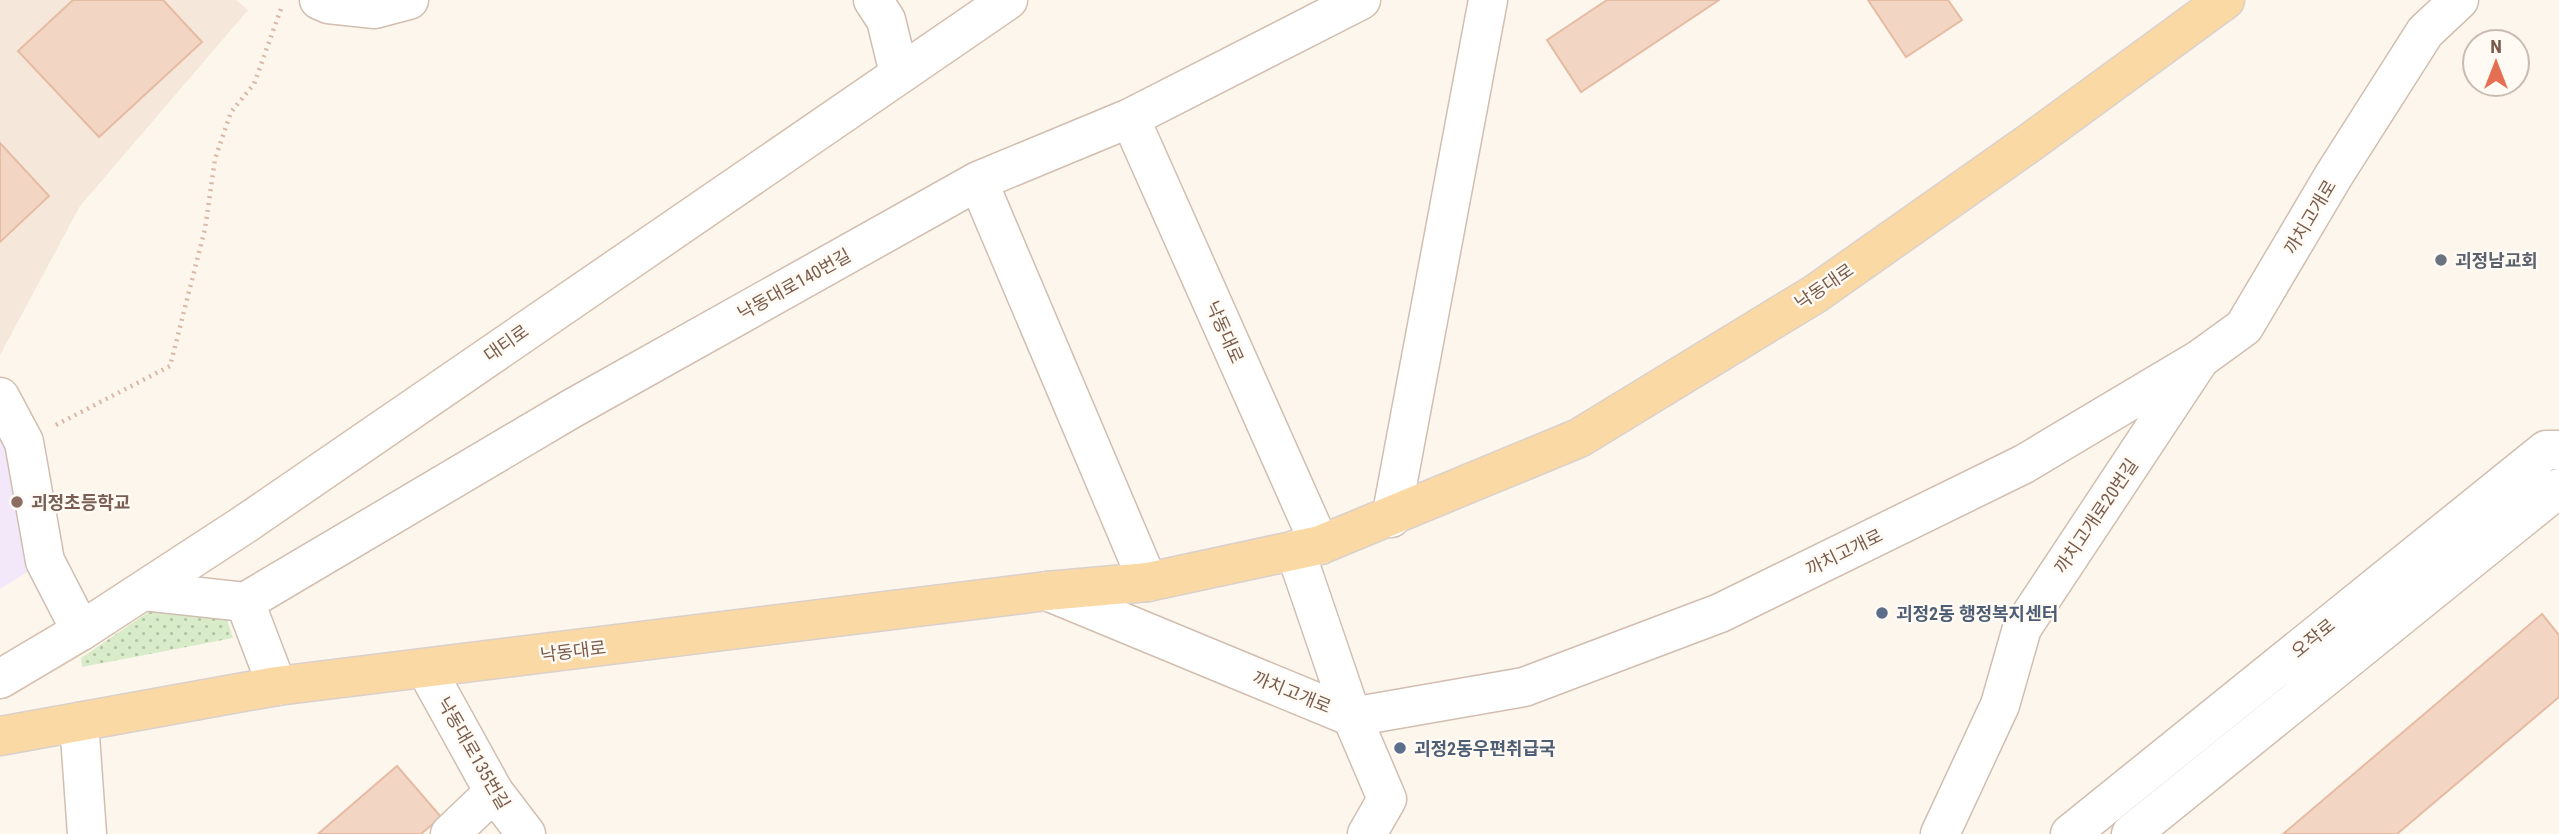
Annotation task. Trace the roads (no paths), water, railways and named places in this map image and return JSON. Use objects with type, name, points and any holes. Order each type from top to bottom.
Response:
[{"type":"main road","name":"낙동대로","points":[[0,736],[277,686],[1047,591],[1148,582],[1308,547],[1391,517],[1579,438],[1815,294],[2028,144],[2225,0]]},
{"type":"street","points":[[319,0],[328,4],[375,9],[409,0]]},
{"type":"street","points":[[873,0],[886,20],[899,73]]},
{"type":"street","name":"대티로","points":[[0,679],[144,591],[1008,0]]},
{"type":"street","name":"낙동대로140번길","points":[[245,602],[571,409],[978,181],[1130,118],[1361,0]]},
{"type":"street","points":[[1391,517],[1488,0]]},
{"type":"street","name":"까치고개로","points":[[1047,591],[1352,717],[1524,687],[1720,612],[2024,464],[2200,359],[2244,327],[2334,175],[2425,32],[2459,0]]},
{"type":"street","name":"낙동대로","points":[[1130,118],[1308,547]]},
{"type":"street","points":[[978,181],[1148,582]]},
{"type":"street","name":"까치고개로20번길","points":[[1940,834],[2000,705],[2022,628],[2200,359]]},
{"type":"street","points":[[0,397],[24,442],[45,561],[82,631]]},
{"type":"street","name":"오작로","points":[[2070,834],[2546,450],[2559,450]]},
{"type":"street","points":[[2132,834],[2559,488]]},
{"type":"street","points":[[1308,547],[1352,717],[1387,799],[1367,834]]},
{"type":"street","points":[[144,591],[245,602],[277,686]]},
{"type":"street","name":"낙동대로135번길","points":[[426,669],[494,792],[526,834]]},
{"type":"street","points":[[79,722],[87,834]]},
{"type":"street","points":[[450,834],[494,792]]},
{"type":"place","name":"괴정남교회","points":[[2441,260]]},
{"type":"place","name":"괴정초등학교","points":[[17,502]]},
{"type":"place","name":"괴정2동 행정복지센터","points":[[1882,613]]},
{"type":"place","name":"괴정2동우편취급국","points":[[1400,748]]}]
